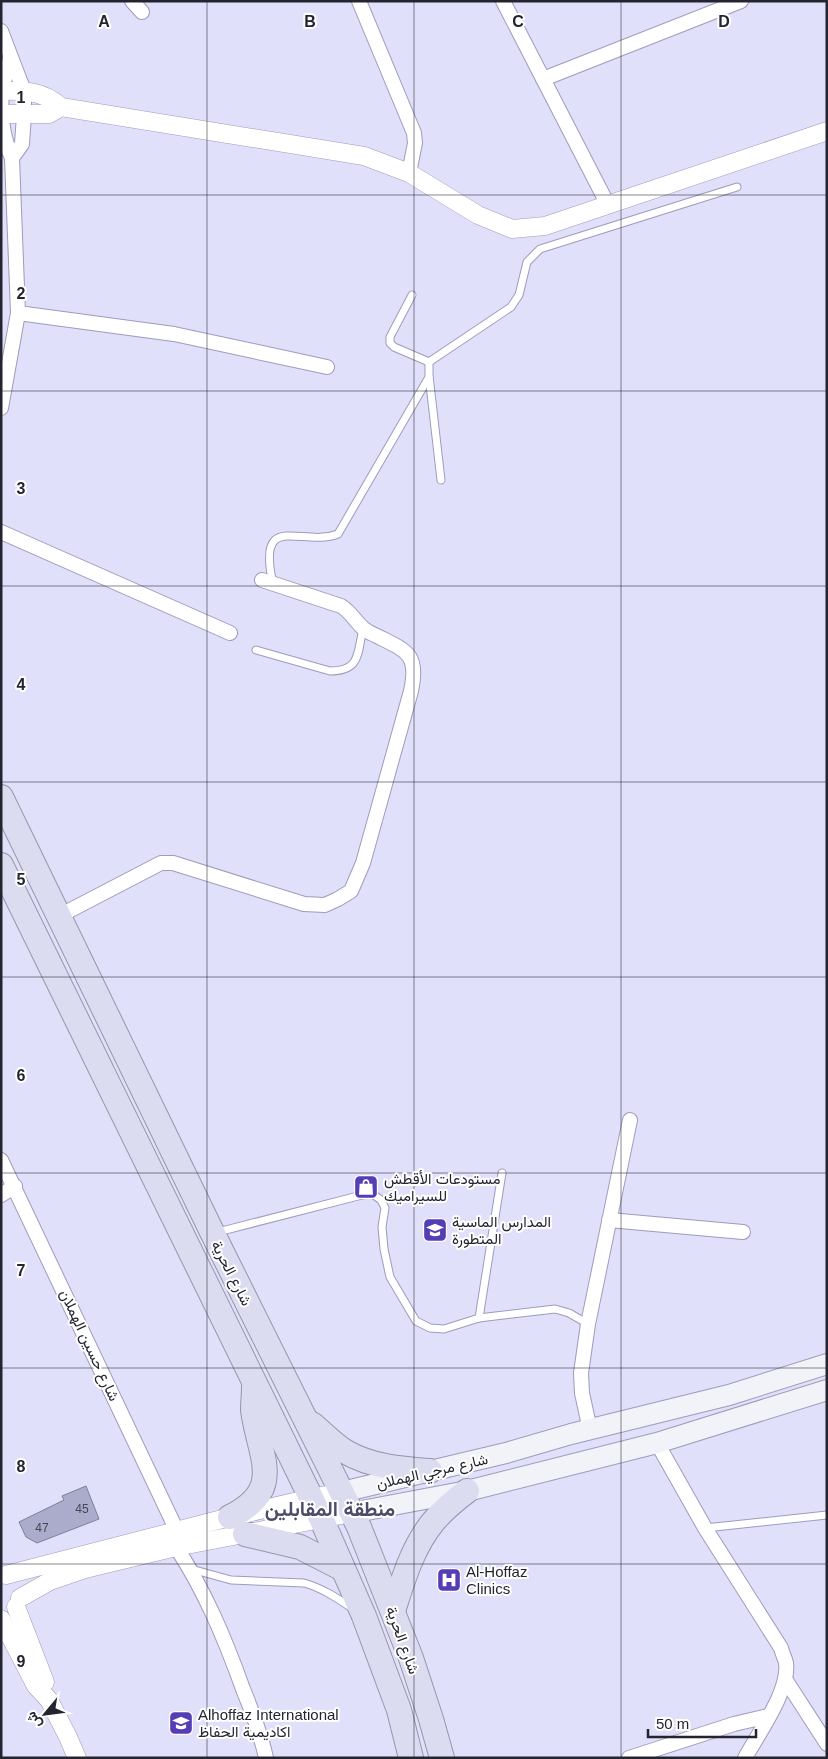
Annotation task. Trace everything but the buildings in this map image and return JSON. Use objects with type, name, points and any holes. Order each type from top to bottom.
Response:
[{"type":"highway","name":"شارع الحرية","points":[[1,796],[213,1234],[359,1527],[393,1611],[431,1720],[442,1758]]},
{"type":"highway","name":"شارع الحرية","points":[[1,865],[316,1508],[364,1616],[399,1710],[411,1758]]},
{"type":"highway","points":[[254,1380],[253,1409],[266,1470],[265,1481],[251,1502],[242,1511],[238,1526],[300,1547],[343,1568]]},
{"type":"highway","points":[[306,1419],[346,1451],[369,1462],[396,1468],[430,1471]]},
{"type":"highway","points":[[393,1611],[419,1542],[433,1522],[467,1490]]},
{"type":"main road","name":"شارع مرجي الهملان","points":[[347,1502],[430,1471],[729,1394],[827,1364]]},
{"type":"main road","name":"شارع مرجي الهملان","points":[[347,1502],[467,1490],[656,1443],[827,1390]]},
{"type":"street","points":[[132,1],[142,12]]},
{"type":"street","points":[[503,1],[608,205]]},
{"type":"street","points":[[543,79],[741,1]]},
{"type":"street","points":[[364,3],[414,133],[415,143],[409,173]]},
{"type":"street","points":[[1,31],[24,91],[22,144],[12,158]]},
{"type":"street","points":[[1,408],[18,313],[12,158],[6,143],[2,114],[2,91],[10,58]]},
{"type":"street","points":[[2,91],[24,91],[50,98],[60,107],[364,156],[409,173],[471,211],[512,229],[545,226],[827,131]]},
{"type":"street","points":[[2,114],[49,114],[60,107]]},
{"type":"street","points":[[18,313],[174,334],[327,367]]},
{"type":"street","points":[[1,532],[230,632]]},
{"type":"street","points":[[60,916],[161,863],[173,863],[304,904],[325,905],[351,891],[363,863],[372,834],[414,678],[413,663],[404,650],[363,629],[348,610],[341,606],[268,583]]},
{"type":"street","points":[[590,1430],[582,1393],[581,1373],[588,1324],[630,1120]]},
{"type":"street","name":"شارع حسين الهملان","points":[[1,1160],[15,1186],[176,1539],[210,1604],[258,1728],[266,1758]]},
{"type":"street","points":[[1,1195],[15,1186]]},
{"type":"street","points":[[609,1220],[743,1232]]},
{"type":"street","points":[[656,1443],[705,1528],[781,1648],[786,1663],[782,1693],[745,1758]]},
{"type":"street","name":"شارع مرجي الهملان","points":[[3,1574],[347,1502]]},
{"type":"street","name":"شارع مرجي الهملان","points":[[12,1606],[50,1581],[176,1539]]},
{"type":"street","points":[[3,1574],[16,1582],[19,1589],[12,1606],[45,1682],[49,1700],[68,1737],[76,1758]]},
{"type":"street","points":[[1,1619],[36,1686],[49,1700]]},
{"type":"street","points":[[785,1679],[827,1744]]},
{"type":"street","points":[[629,1758],[734,1724],[768,1716]]},
{"type":"lane","points":[[430,362],[510,306],[519,295],[527,262],[540,249],[737,187]]},
{"type":"lane","points":[[412,295],[390,337],[390,343],[430,362]]},
{"type":"lane","points":[[430,362],[429,376],[441,480]]},
{"type":"lane","points":[[268,583],[268,562],[271,545],[281,536],[330,537],[338,534],[429,376]]},
{"type":"lane","points":[[256,650],[330,671],[340,671],[355,664],[363,629]]},
{"type":"lane","points":[[479,1318],[502,1173]]},
{"type":"lane","points":[[213,1234],[362,1195],[374,1195],[381,1200],[385,1208],[382,1227],[390,1277],[416,1321],[430,1328],[444,1329],[479,1318],[555,1309],[569,1313],[588,1324]]},
{"type":"lane","points":[[705,1528],[827,1514]]},
{"type":"lane","points":[[191,1569],[231,1580],[304,1583],[329,1593],[364,1616]]},
{"type":"place","name":"مستودعات الأقطش للسيراميك","points":[[366,1187]]},
{"type":"place","name":"المدارس الماسية المتطورة","points":[[435,1230]]},
{"type":"place","name":"Al-Hoffaz Clinics","points":[[449,1580]]},
{"type":"place","name":"Alhoffaz International اكاديمية الحفاظ","points":[[181,1723]]},
{"type":"district","name":"منطقة المقابلين","points":[[330,1509]]}]
